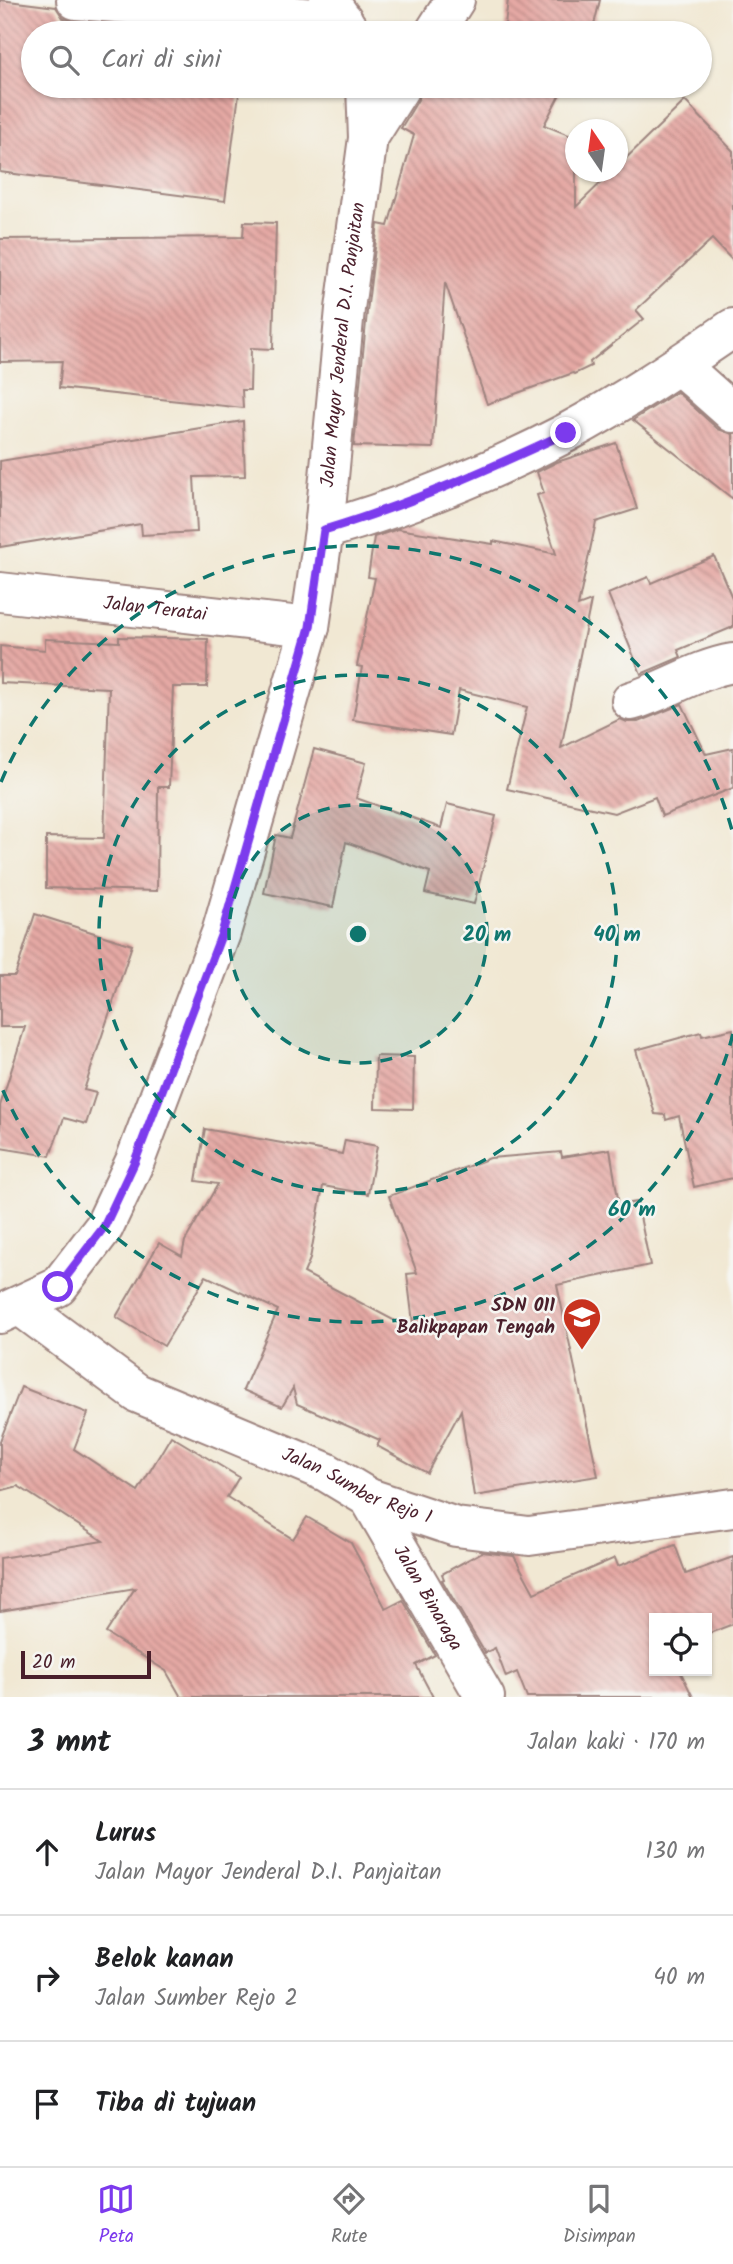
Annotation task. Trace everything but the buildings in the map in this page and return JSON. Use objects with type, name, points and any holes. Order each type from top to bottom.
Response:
[{"type":"street","points":[[76,0],[341,18]]},
{"type":"street","points":[[442,21],[455,0]]},
{"type":"street","name":"Jalan Mayor Jenderal D.I. Panjaitan","points":[[10,1310],[58,1287],[104,1227],[135,1161],[222,933],[310,627],[324,530],[345,309],[368,138],[366,98]]},
{"type":"street","points":[[368,138],[393,98]]},
{"type":"street","points":[[324,530],[376,515],[470,478],[566,433],[679,365],[733,328]]},
{"type":"street","points":[[679,365],[733,413]]},
{"type":"street","name":"Jalan Teratai","points":[[0,593],[310,627]]},
{"type":"street","points":[[631,701],[670,688],[718,666],[733,663]]},
{"type":"street","name":"Jalan Sumber Rejo 1","points":[[10,1310],[137,1393],[326,1472],[369,1498],[456,1527],[529,1536],[733,1508]]},
{"type":"street","name":"Jalan Binaraga","points":[[369,1498],[485,1697]]},
{"type":"place","name":"SDN 011 Balikpapan Tengah","points":[[582,1351]]},
{"type":"route","points":[[58,1287],[104,1227],[135,1161],[222,933],[310,627],[324,530],[376,515],[470,478],[566,433]]}]
